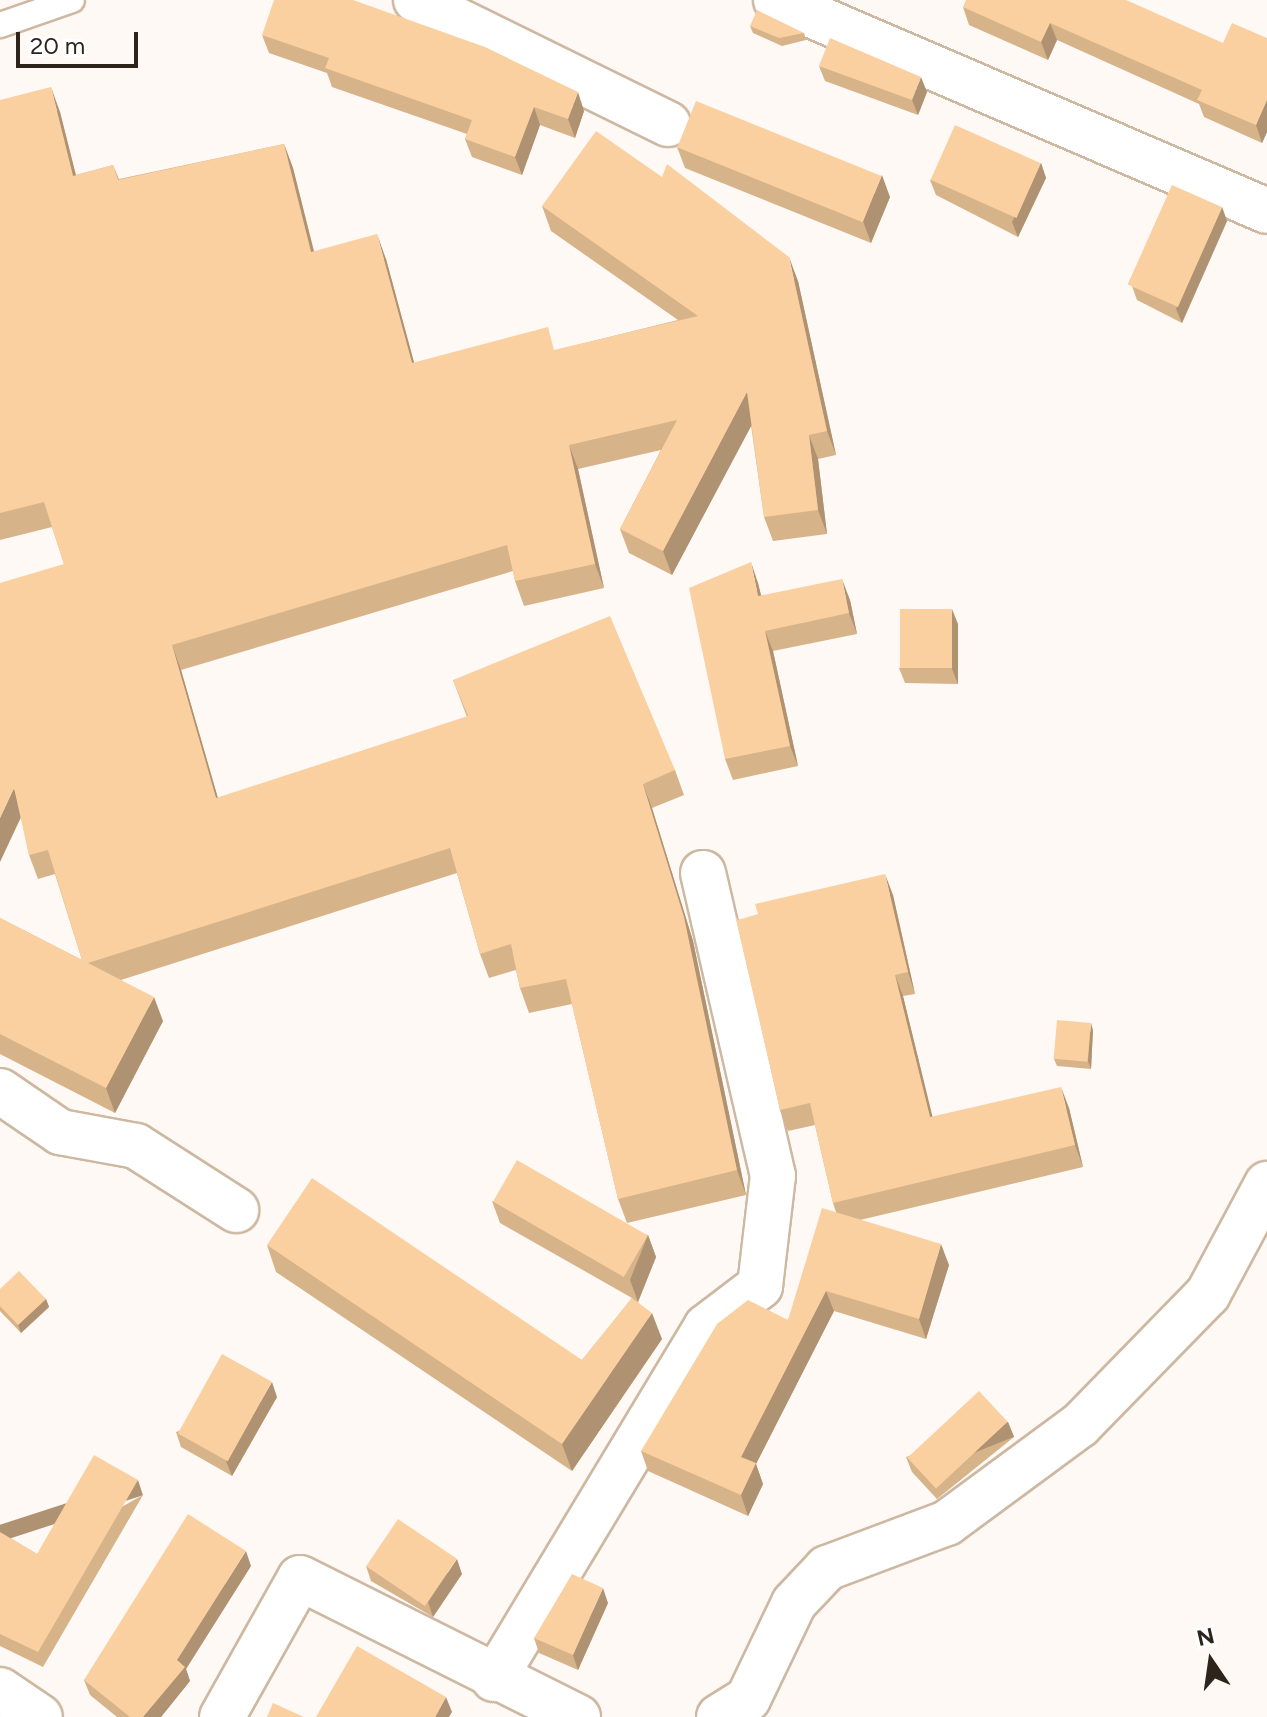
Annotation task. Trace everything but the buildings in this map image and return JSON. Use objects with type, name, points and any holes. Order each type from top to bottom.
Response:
[{"type":"street","points":[[416,0],[668,124]]},
{"type":"street","points":[[776,0],[1267,211]]},
{"type":"street","points":[[494,1679],[706,1327],[760,1286],[773,1176],[703,873]]},
{"type":"street","points":[[0,1091],[60,1132],[136,1146],[236,1210]]},
{"type":"street","points":[[719,1717],[748,1699],[794,1603],[827,1568],[947,1523],[1080,1425],[1208,1294],[1267,1184]]},
{"type":"street","points":[[222,1717],[300,1578],[494,1679],[578,1717]]},
{"type":"street","points":[[0,1690],[40,1717]]},
{"type":"lane","points":[[0,25],[72,0]]}]
